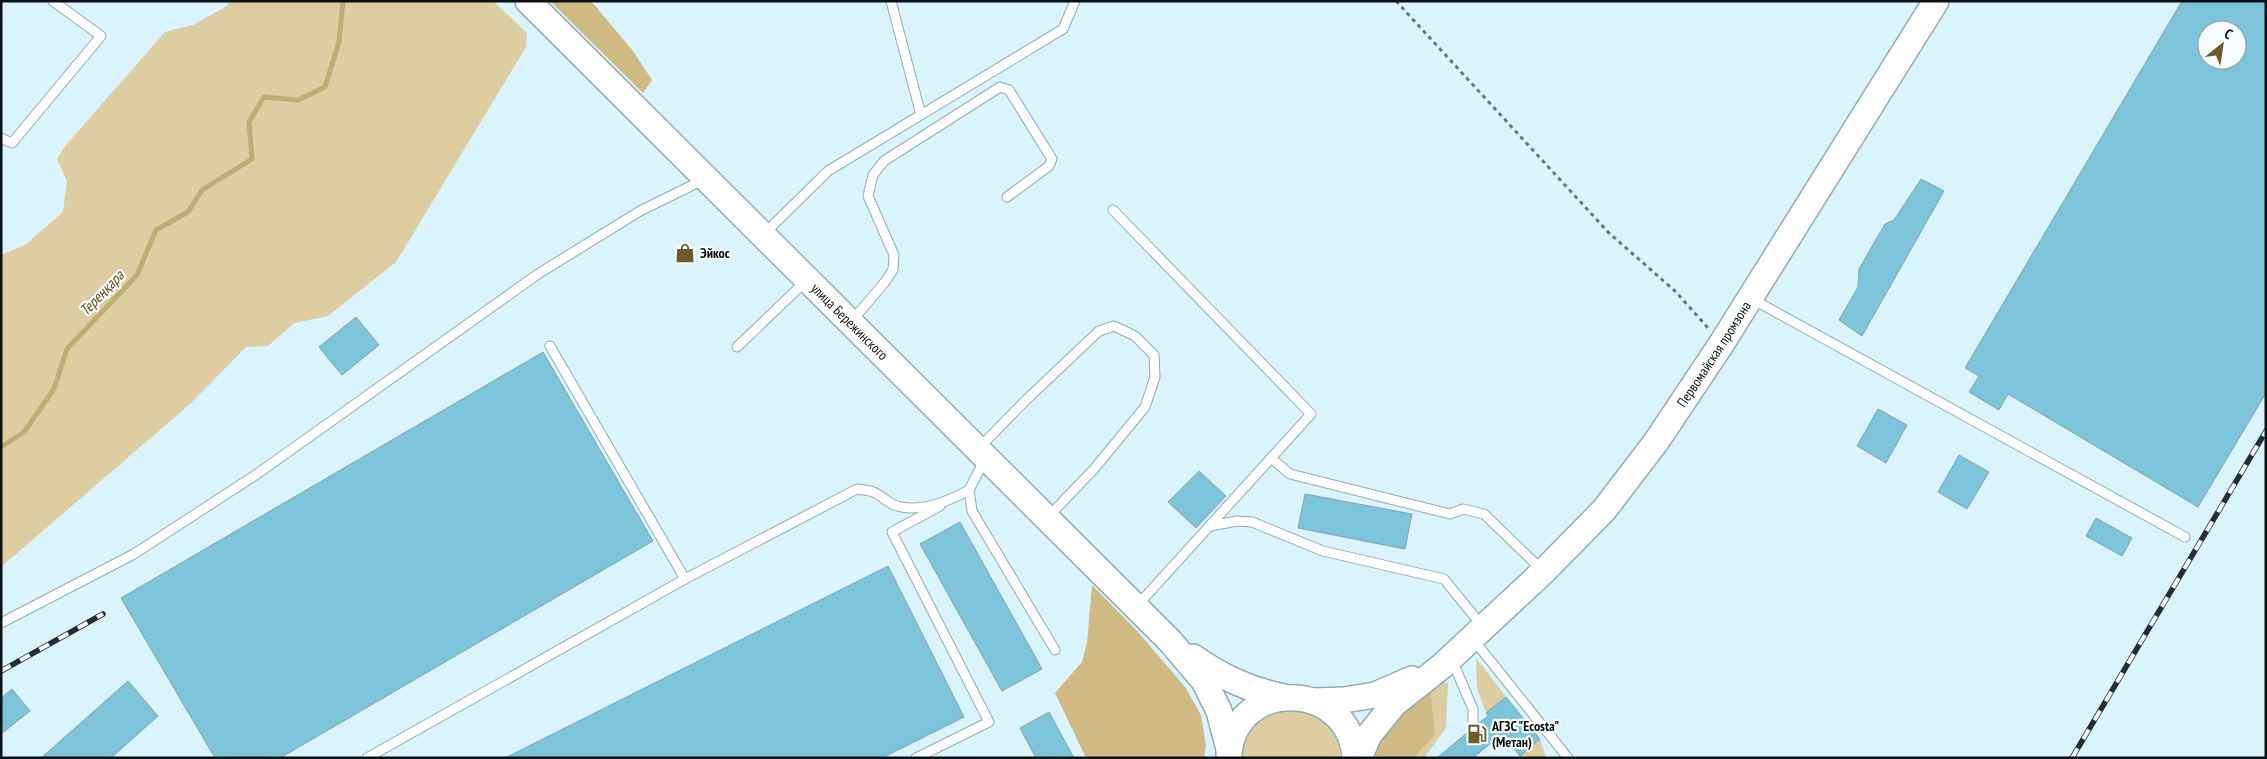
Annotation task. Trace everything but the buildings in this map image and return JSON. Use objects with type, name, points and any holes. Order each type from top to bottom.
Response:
[{"type":"main road","name":"улица Бережинского","points":[[528,1],[705,179],[983,452],[1170,641]]},
{"type":"main road","name":"Первомайская промзона","points":[[1446,662],[1544,572],[1604,510],[1656,442],[1722,343],[1936,1]]},
{"type":"main road","points":[[1170,641],[1234,682],[1258,692],[1313,700],[1344,700],[1375,695],[1446,662]]},
{"type":"main road","points":[[1170,641],[1204,680],[1219,711],[1229,753]]},
{"type":"main road","points":[[1359,758],[1369,735],[1394,704],[1446,662]]},
{"type":"main road","points":[[1229,753],[1237,727],[1246,716],[1263,704],[1284,697]]},
{"type":"main road","points":[[1313,700],[1334,713],[1342,722],[1353,743],[1355,758]]},
{"type":"lane","points":[[1,138],[12,143],[101,36],[53,1]]},
{"type":"lane","points":[[891,1],[921,115]]},
{"type":"lane","points":[[762,235],[828,171],[1062,29],[1075,1]]},
{"type":"lane","points":[[851,322],[893,270],[894,255],[868,196],[873,175],[884,161],[1000,87],[1009,90],[1052,159],[1049,166],[1007,196]]},
{"type":"lane","points":[[1,623],[134,554],[257,474],[538,274],[640,211],[705,179]]},
{"type":"lane","points":[[1112,210],[1311,414],[1136,607]]},
{"type":"lane","points":[[737,347],[808,279]]},
{"type":"lane","points":[[1750,297],[2185,537]]},
{"type":"lane","points":[[1048,518],[1094,469],[1145,407],[1155,377],[1154,355],[1136,336],[1114,326],[1099,331],[1015,410],[983,452],[969,490],[972,511],[1055,650]]},
{"type":"lane","points":[[550,346],[685,579]]},
{"type":"lane","points":[[1271,458],[1290,474],[1450,514],[1463,509],[1484,514],[1544,572]]},
{"type":"lane","points":[[367,758],[685,579],[858,489],[874,492],[896,506],[916,507],[951,500]]},
{"type":"lane","points":[[916,758],[989,722],[892,532],[969,490]]},
{"type":"lane","points":[[1210,526],[1237,521],[1252,522],[1324,552],[1444,579],[1478,634],[1568,758]]},
{"type":"lane","points":[[1446,662],[1473,709],[1472,728]]},
{"type":"path","points":[[1396,1],[1609,233],[1675,291],[1722,343]]},
{"type":"shaded area","points":[[230,1],[493,1],[527,33],[526,47],[396,262],[328,316],[294,323],[268,346],[246,347],[191,403],[1,567],[1,255],[25,245],[63,212],[67,181],[57,159],[66,145],[165,32],[193,25],[227,6]]},
{"type":"shaded area","points":[[550,1],[591,1],[633,51],[652,80],[643,93]]},
{"type":"shaded area","points":[[1092,585],[1138,632],[1185,687],[1201,715],[1206,746],[1204,758],[1086,758],[1055,693],[1082,662],[1087,643]]},
{"type":"shaded area","points":[[1476,658],[1506,697],[1486,713],[1477,688]]},
{"type":"shaded area","points":[[1439,681],[1448,683],[1446,728],[1424,758],[1375,758]]},
{"type":"shaded area","points":[[1430,689],[1435,735],[1413,758],[1375,758],[1377,737]]},
{"type":"shaded area","points":[[1281,709],[1304,711],[1322,720],[1335,735],[1341,758],[1241,758],[1246,740],[1253,727],[1264,717]]},
{"type":"shaded area","points":[[1540,739],[1546,758],[1518,758],[1520,756]]},
{"type":"waterway","name":"Тереңқара","points":[[1,447],[24,432],[54,389],[67,349],[137,275],[156,230],[188,212],[202,190],[252,159],[249,122],[264,97],[298,100],[325,87],[339,42],[343,1]]},
{"type":"railway","points":[[2072,758],[2266,431]]},
{"type":"railway","points":[[1,671],[103,614]]},
{"type":"place","name":"Эйкос","points":[[685,253]]},
{"type":"place","name":"АГЗС \"Ecosta\" (Метан)","points":[[1477,734]]}]
